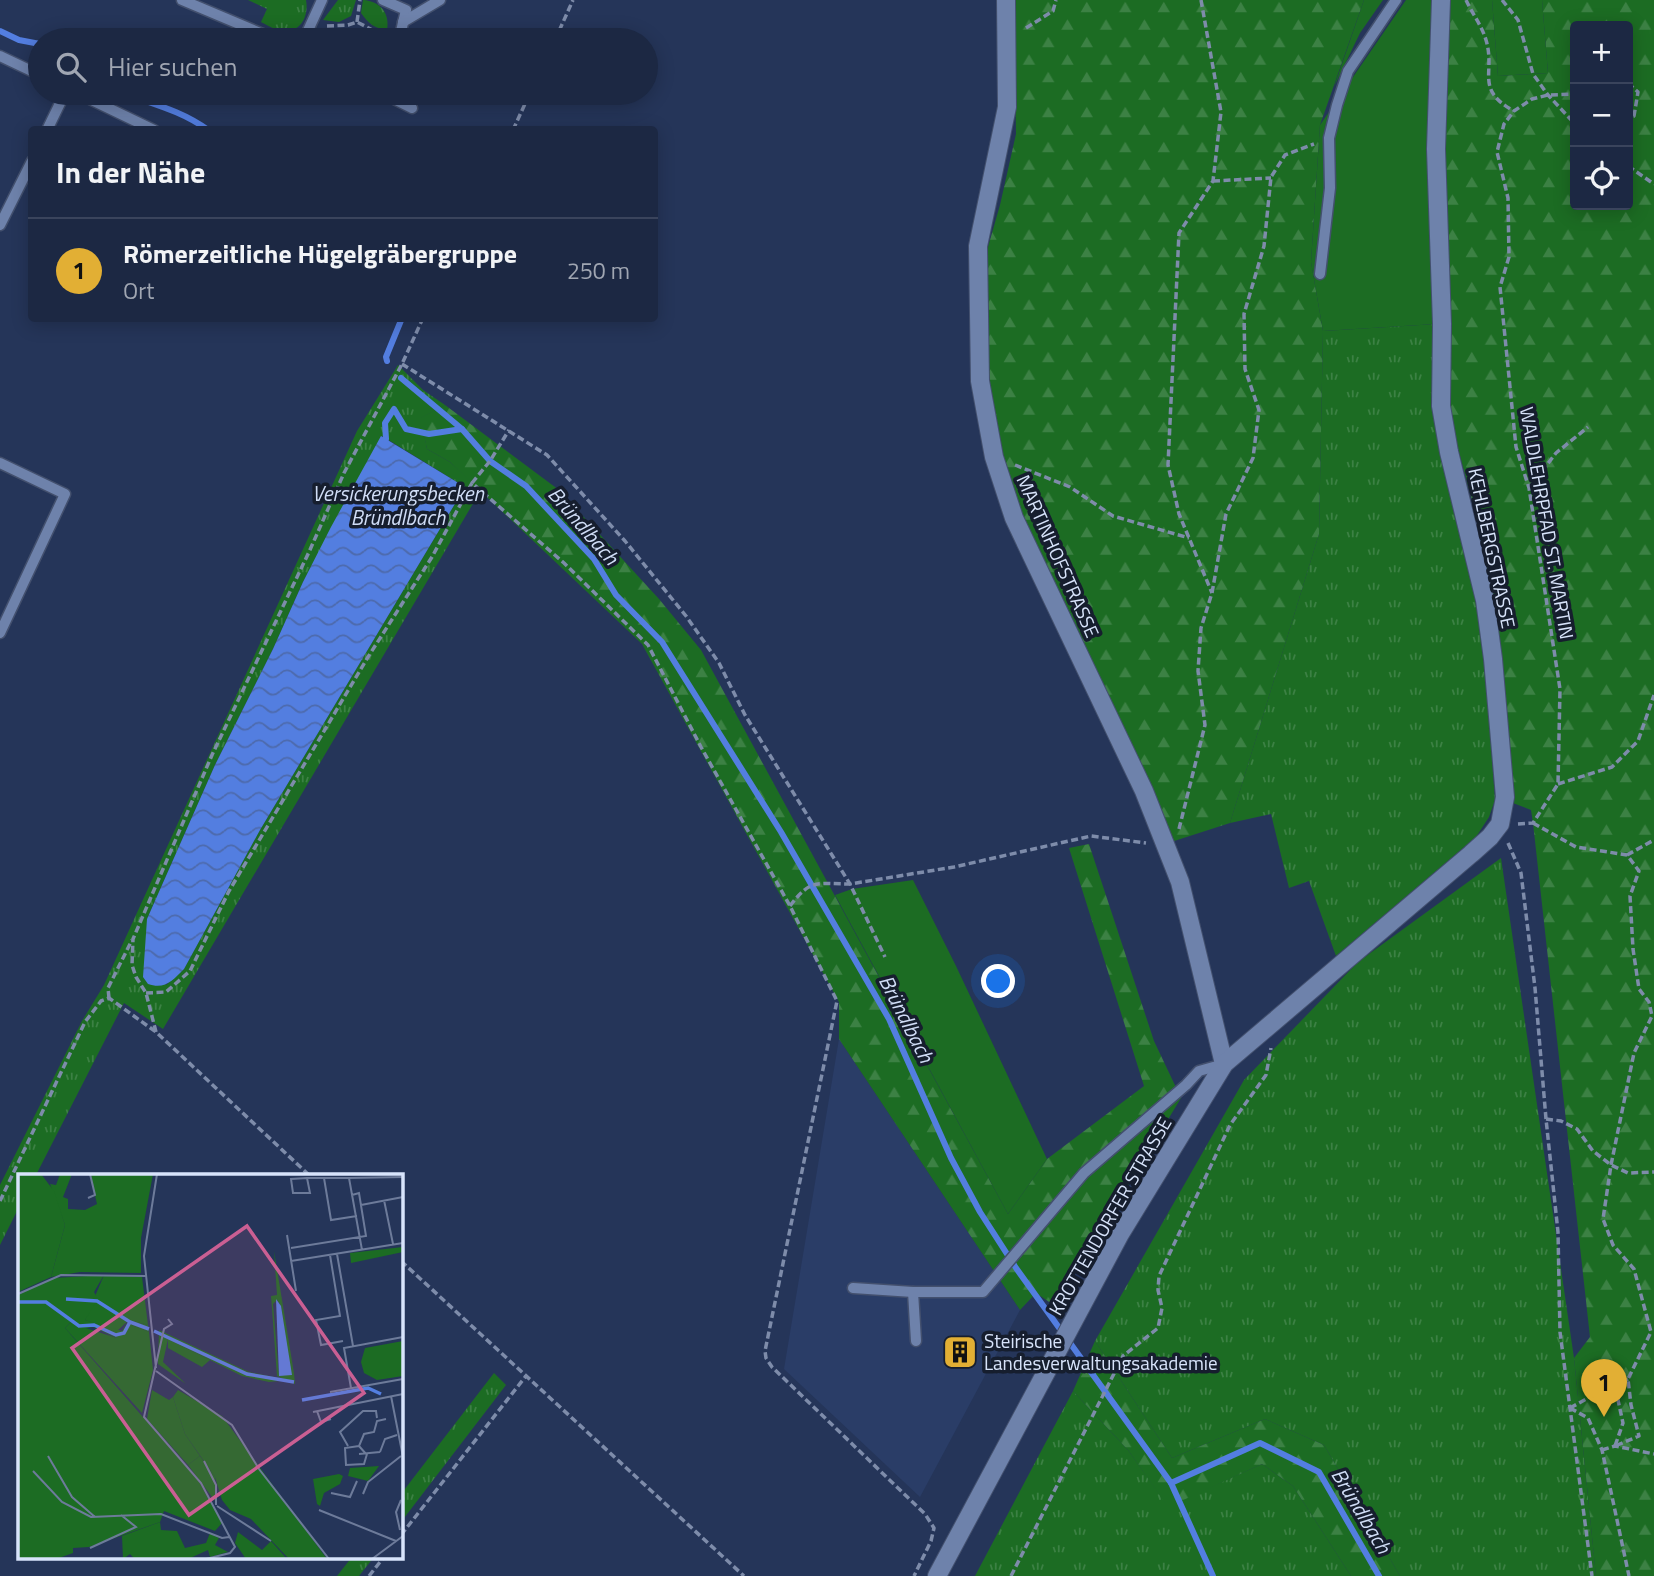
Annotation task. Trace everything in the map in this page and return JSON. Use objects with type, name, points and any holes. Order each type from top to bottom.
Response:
[{"type":"street","name":"MARTINHOFSTRASSE","points":[[1006,0],[1007,107],[978,246],[980,381],[994,457],[1014,518],[1144,791],[1180,882],[1224,1064]]},
{"type":"street","name":"KEHLBERGSTRASSE","points":[[1441,0],[1436,149],[1442,324],[1441,407],[1487,611],[1505,797],[1500,824]]},
{"type":"street","points":[[1224,1064],[1471,855],[1500,824]]},
{"type":"street","name":"KROTTENDORFER STRASSE","points":[[937,1576],[1127,1223],[1224,1064]]},
{"type":"lane","points":[[182,0],[248,28]]},
{"type":"lane","points":[[308,28],[322,0]]},
{"type":"lane","points":[[383,0],[406,10],[402,28]]},
{"type":"lane","points":[[403,22],[440,0]]},
{"type":"lane","points":[[1320,274],[1330,188],[1329,138],[1348,71],[1396,0]]},
{"type":"lane","points":[[0,56],[28,69]]},
{"type":"lane","points":[[49,126],[59,105]]},
{"type":"lane","points":[[102,105],[147,126]]},
{"type":"lane","points":[[406,105],[412,108]]},
{"type":"lane","points":[[0,225],[28,169]]},
{"type":"lane","points":[[0,463],[65,494],[0,633]]},
{"type":"lane","points":[[853,1288],[913,1292],[983,1292],[1084,1173],[1199,1071],[1224,1064]]},
{"type":"lane","points":[[913,1292],[916,1341]]},
{"type":"path","points":[[357,22],[360,0]]},
{"type":"path","points":[[560,28],[573,0]]},
{"type":"path","points":[[1005,40],[1053,11],[1056,0]]},
{"type":"path","points":[[1201,0],[1221,113],[1213,181],[1179,233],[1168,465],[1179,514],[1212,593]]},
{"type":"path","points":[[1466,0],[1487,40],[1489,87],[1498,103],[1514,111],[1532,99],[1570,94]]},
{"type":"path","points":[[1502,0],[1518,20],[1533,75],[1570,119]]},
{"type":"path","points":[[310,24],[348,25],[357,22],[369,28]]},
{"type":"path","points":[[1633,88],[1638,92],[1633,116]]},
{"type":"path","points":[[515,126],[524,105]]},
{"type":"path","name":"WALDLEHRPFAD ST. MARTIN","points":[[1514,111],[1504,124],[1497,152],[1508,198],[1509,257],[1500,287],[1516,447],[1529,488],[1560,689],[1558,783]]},
{"type":"path","points":[[790,906],[800,892],[811,884],[850,884],[954,867],[1091,836],[1165,843],[1178,830],[1205,725],[1198,671],[1201,628],[1212,593],[1226,514],[1253,458],[1259,410],[1245,369],[1244,314],[1264,246],[1271,177],[1285,155],[1329,138]]},
{"type":"path","points":[[1633,169],[1654,184]]},
{"type":"path","points":[[1213,181],[1271,177]]},
{"type":"path","points":[[109,999],[108,988],[133,939],[212,755],[344,473],[421,322]]},
{"type":"path","points":[[402,364],[547,455],[625,541],[686,616],[719,663],[745,715],[850,884],[885,957]]},
{"type":"path","points":[[1529,488],[1556,453],[1588,427]]},
{"type":"path","points":[[146,993],[166,992],[190,971],[229,891],[368,657],[432,557],[472,483],[490,461],[509,430]]},
{"type":"path","points":[[994,457],[1070,487],[1113,516],[1189,538]]},
{"type":"path","points":[[472,483],[564,563],[648,645],[701,747],[790,906],[837,1001],[765,1350],[766,1358],[772,1367],[930,1521],[934,1528],[931,1541],[914,1576]]},
{"type":"path","points":[[1532,824],[1558,783],[1612,767],[1638,741],[1654,695]]},
{"type":"path","points":[[1592,1576],[1560,1332],[1558,1232],[1535,988],[1521,873],[1500,824],[1532,824],[1576,846],[1627,855],[1654,840]]},
{"type":"path","points":[[1570,1408],[1628,1379],[1651,1332],[1634,1269],[1613,1245],[1603,1219],[1634,1053],[1652,1016],[1649,1002],[1639,989],[1633,949],[1630,896],[1639,872],[1627,855]]},
{"type":"path","points":[[133,939],[132,965],[146,993],[156,1032]]},
{"type":"path","points":[[0,1201],[85,1022],[100,1001],[109,999],[156,1032],[308,1174]]},
{"type":"path","points":[[1011,1576],[1123,1356],[1158,1328],[1162,1308],[1158,1290],[1159,1276],[1230,1125],[1266,1076],[1276,1020]]},
{"type":"path","points":[[1546,1119],[1561,1121],[1577,1129],[1593,1151],[1611,1165],[1628,1173],[1654,1172]]},
{"type":"path","points":[[402,1262],[744,1576]]},
{"type":"path","points":[[402,1534],[526,1376]]},
{"type":"path","points":[[1602,1450],[1639,1436],[1628,1379]]},
{"type":"path","points":[[1615,1387],[1623,1423],[1615,1446]]},
{"type":"path","points":[[1570,1408],[1588,1418],[1602,1450],[1629,1576]]},
{"type":"path","points":[[1615,1446],[1654,1454]]},
{"type":"path","points":[[369,1576],[383,1558]]},
{"type":"shaded area","points":[[839,1039],[1020,1310],[920,1497],[784,1369]]},
{"type":"green space","points":[[248,0],[306,0],[305,17],[296,28],[272,28],[261,22],[267,9]]},
{"type":"green space","points":[[338,0],[356,0],[351,16],[339,22],[323,20]]},
{"type":"green space","points":[[363,0],[379,5],[387,18],[387,28],[375,27],[361,13]]},
{"type":"green space","points":[[1014,0],[1364,0],[1320,125],[1311,262],[1323,331],[1319,534],[1230,823],[1168,843],[1005,482],[984,385],[988,247],[1016,134]]},
{"type":"green space","points":[[1364,0],[1383,0],[1360,33],[1334,87]]},
{"type":"green space","points":[[1406,0],[1433,0],[1427,172],[1436,281],[1436,324],[1323,331],[1311,262],[1320,125]]},
{"type":"green space","points":[[1447,0],[1492,0],[1498,76],[1548,73],[1542,0],[1654,0],[1654,1576],[1596,1576],[1574,1358],[1590,1337],[1533,823],[1531,810],[1513,803],[1500,641],[1478,522],[1451,423],[1444,184]]},
{"type":"green space","points":[[1492,0],[1542,0],[1548,73],[1498,76]]},
{"type":"green space","points":[[1436,324],[1485,662],[1495,800],[1489,817],[1476,837],[1336,956],[1309,881],[1289,888],[1271,814],[1230,823],[1319,534],[1323,331]]},
{"type":"green space","points":[[398,365],[423,390],[445,405],[421,418],[427,449],[450,462],[481,490],[163,1029],[124,1003],[37,1174],[18,1174],[18,1209],[0,1245],[0,1185],[82,1021],[104,985],[357,431]],"holes":[[[382,436],[465,487],[260,830],[184,969],[166,985],[147,919],[215,765],[303,582]]]},
{"type":"green space","points":[[445,405],[559,490],[659,599],[701,650],[1008,1214],[1047,1159],[1144,1086],[1069,848],[1089,844],[1154,1041],[1181,1098],[1055,1306],[1036,1293],[1020,1310],[839,1039],[839,1002],[642,644],[450,462],[427,449],[420,418]]},
{"type":"green space","points":[[1501,858],[1574,1358],[1596,1576],[1400,1576],[1324,1445],[1265,1419],[1172,1458],[1095,1341],[1244,1080],[1358,962]]},
{"type":"green space","points":[[913,880],[1047,1159],[1008,1214],[835,895],[852,889]]},
{"type":"green space","points":[[1095,1341],[1172,1458],[1265,1419],[1324,1445],[1400,1576],[1351,1576],[1293,1486],[1262,1464],[1168,1507],[1128,1450],[1073,1391]]},
{"type":"green space","points":[[494,1373],[506,1385],[402,1521],[402,1493]]},
{"type":"green space","points":[[1073,1391],[1128,1450],[1168,1506],[1262,1464],[1293,1486],[1351,1576],[975,1576]]},
{"type":"green space","points":[[351,1558],[373,1558],[359,1576],[337,1576]]},
{"type":"water","name":"Versickerungsbecken Bründlbach","points":[[381,436],[465,487],[260,830],[184,969],[164,985],[148,984],[143,977],[147,919],[215,765],[303,582]]},
{"type":"waterway","name":"Bründlbach","points":[[0,31],[28,42]]},
{"type":"waterway","name":"Bründlbach","points":[[156,105],[202,126]]},
{"type":"waterway","name":"Bründlbach","points":[[387,361],[386,357],[400,322]]},
{"type":"waterway","name":"Bründlbach","points":[[401,378],[462,429],[490,461],[526,486],[594,559],[616,595],[662,642],[781,832],[889,1019],[951,1158],[980,1212],[1016,1268],[1171,1483],[1260,1443],[1319,1472],[1379,1576]]},
{"type":"waterway","points":[[386,439],[385,423],[394,409],[406,429],[429,434],[462,429]]},
{"type":"waterway","points":[[1171,1483],[1213,1576]]},
{"type":"place","name":"Steirische Landesverwaltungsakademie","points":[[960,1352]]},
{"type":"place","name":"Römerzeitliche Hügelgräbergruppe","points":[[1604,1417]]}]
